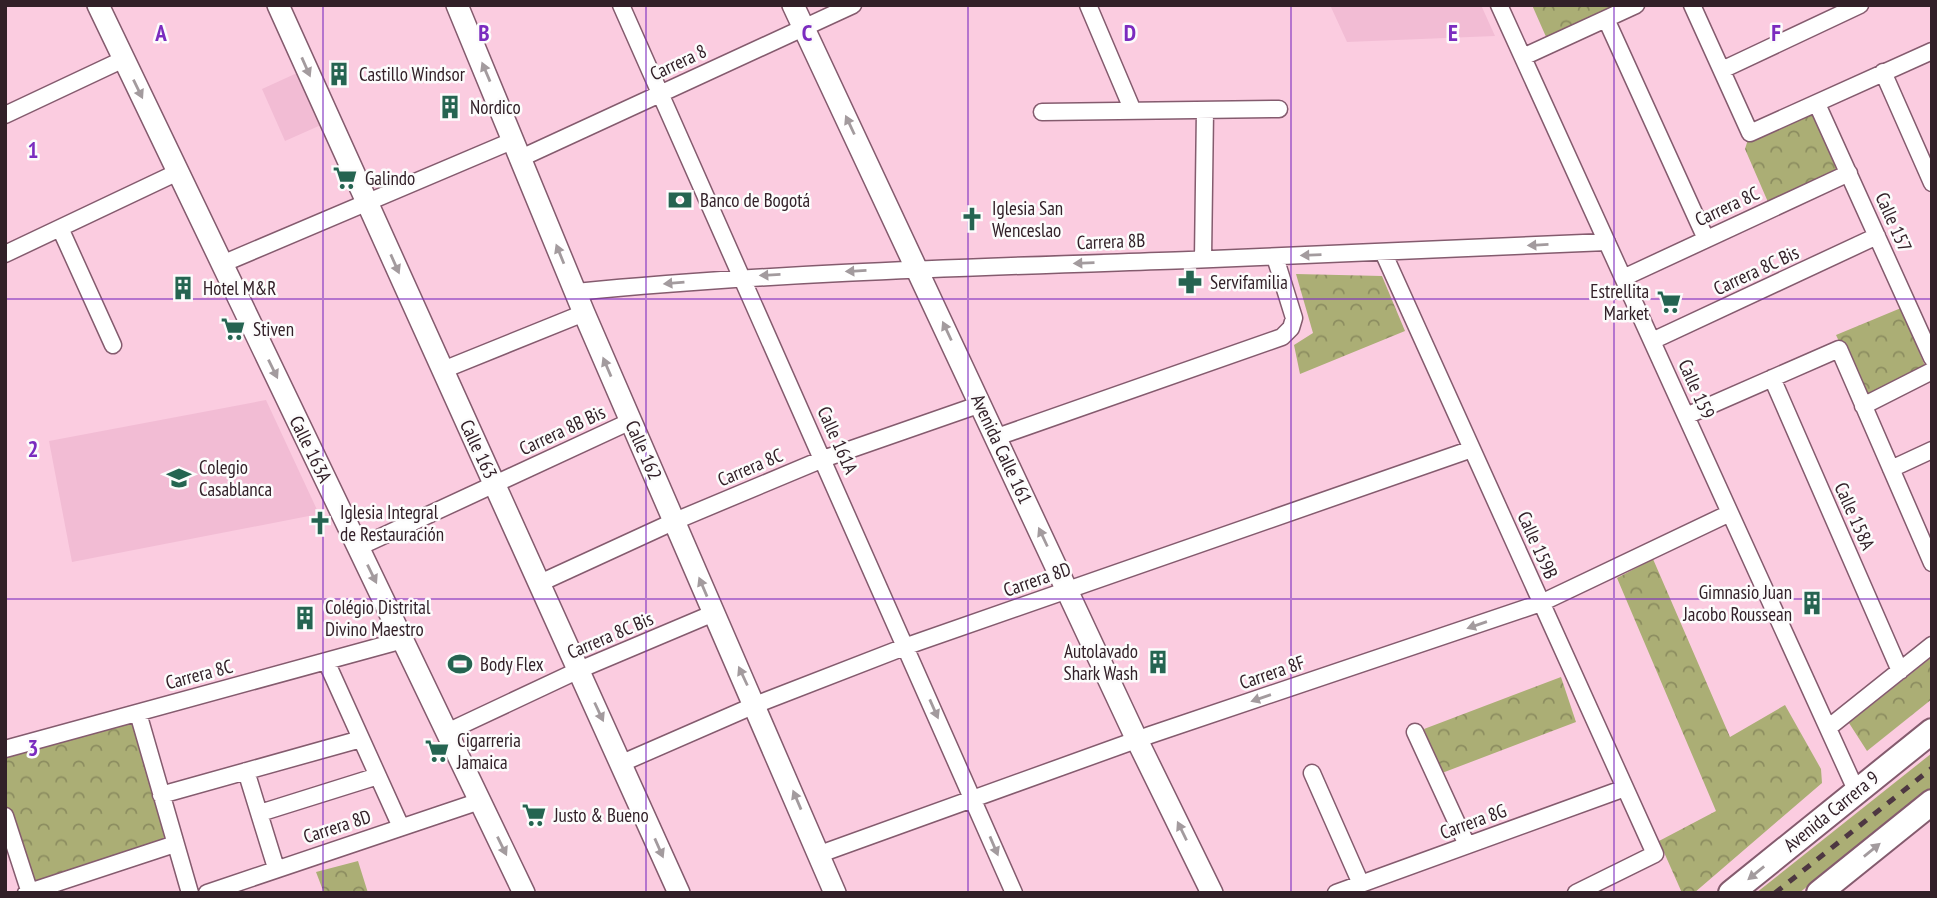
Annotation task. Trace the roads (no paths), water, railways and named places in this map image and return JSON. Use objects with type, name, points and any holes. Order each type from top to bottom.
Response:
[{"type":"main road","name":"Calle 163A","points":[[98,5],[359,547],[521,892]]},
{"type":"main road","name":"Calle 163","points":[[278,5],[679,893]]},
{"type":"main road","name":"Calle 162","points":[[457,5],[584,313],[835,893]]},
{"type":"main road","name":"Avenida Calle 161","points":[[793,5],[1137,740],[1212,893]]},
{"type":"main road","name":"Avenida Carrera 9","points":[[1731,893],[1932,731]]},
{"type":"main road","points":[[1819,893],[1932,802]]},
{"type":"street","name":"Calle 161A","points":[[621,5],[907,646],[1014,893]]},
{"type":"street","name":"Carrera 8","points":[[222,264],[367,202],[518,149],[661,93],[853,5]]},
{"type":"street","points":[[1088,5],[1133,111]]},
{"type":"street","name":"Calle 159","points":[[1499,5],[1856,790]]},
{"type":"street","points":[[1523,57],[1636,5]]},
{"type":"street","points":[[1692,5],[1750,133],[1932,51]]},
{"type":"street","points":[[1722,70],[1860,5]]},
{"type":"street","points":[[1606,19],[1706,239]]},
{"type":"street","points":[[5,115],[124,59]]},
{"type":"street","points":[[1883,72],[1932,183]]},
{"type":"street","name":"Calle 157","points":[[1817,104],[1932,358]]},
{"type":"street","points":[[1042,112],[1279,109]]},
{"type":"street","points":[[1203,259],[1205,110]]},
{"type":"street","points":[[5,254],[178,172]]},
{"type":"street","name":"Carrera 8C","points":[[1623,278],[1849,173]]},
{"type":"street","points":[[60,228],[113,345]]},
{"type":"street","name":"Carrera 8C Bis","points":[[1652,341],[1877,236]]},
{"type":"street","name":"Carrera 8B","points":[[576,292],[742,276],[1606,242]]},
{"type":"street","name":"Calle 159B","points":[[1383,252],[1655,854],[1576,893]]},
{"type":"street","points":[[996,437],[1282,337],[1291,328],[1294,318],[1275,257]]},
{"type":"street","points":[[443,370],[584,313]]},
{"type":"street","points":[[1686,415],[1839,349],[1891,469],[1926,533],[1932,563]]},
{"type":"street","points":[[1863,406],[1932,370]]},
{"type":"street","name":"Calle 158A","points":[[1772,377],[1900,671]]},
{"type":"street","name":"Carrera 8C","points":[[540,583],[675,521],[823,458],[981,404]]},
{"type":"street","name":"Carrera 8B Bis","points":[[359,547],[631,421]]},
{"type":"street","name":"Carrera 8D","points":[[622,763],[755,705],[907,646],[1472,449]]},
{"type":"street","points":[[1891,469],[1932,450]]},
{"type":"street","name":"Carrera 8F","points":[[820,854],[1137,740],[1541,603],[1730,513]]},
{"type":"street","name":"Carrera 8C Bis","points":[[447,732],[579,670],[714,613]]},
{"type":"street","name":"Carrera 8C","points":[[5,749],[403,640]]},
{"type":"street","points":[[1828,728],[1932,645]]},
{"type":"street","points":[[326,661],[401,827]]},
{"type":"street","points":[[138,713],[190,893]]},
{"type":"street","points":[[1415,732],[1468,845]]},
{"type":"street","points":[[161,795],[361,739]]},
{"type":"street","points":[[246,771],[276,869]]},
{"type":"street","points":[[1312,773],[1361,884]]},
{"type":"street","points":[[260,813],[378,776]]},
{"type":"street","name":"Carrera 8G","points":[[1336,893],[1625,788]]},
{"type":"street","name":"Carrera 8D","points":[[207,893],[480,801]]},
{"type":"street","points":[[5,816],[8,835],[29,892],[175,844]]},
{"type":"railway","points":[[1775,893],[1932,768]]},
{"type":"place","name":"Castillo Windsor","points":[[339,74]]},
{"type":"place","name":"Nordico","points":[[450,107]]},
{"type":"place","name":"Galindo","points":[[345,178]]},
{"type":"place","name":"Banco de Bogotá","points":[[680,200]]},
{"type":"place","name":"Iglesia San Wenceslao","points":[[972,219]]},
{"type":"place","name":"Servifamilia","points":[[1190,282]]},
{"type":"place","name":"Hotel M&R","points":[[183,288]]},
{"type":"place","name":"Estrellita Market","points":[[1669,302]]},
{"type":"place","name":"Stiven","points":[[233,329]]},
{"type":"place","name":"Colegio Casablanca","points":[[179,478]]},
{"type":"place","name":"Iglesia Integral de Restauración","points":[[320,523]]},
{"type":"place","name":"Gimnasio Juan Jacobo Roussean","points":[[1812,603]]},
{"type":"place","name":"Colégio Distrital Divino Maestro","points":[[305,618]]},
{"type":"place","name":"Autolavado Shark Wash","points":[[1158,662]]},
{"type":"place","name":"Body Flex","points":[[460,664]]},
{"type":"place","name":"Cigarreria Jamaica","points":[[437,751]]},
{"type":"place","name":"Justo & Bueno","points":[[534,815]]}]
